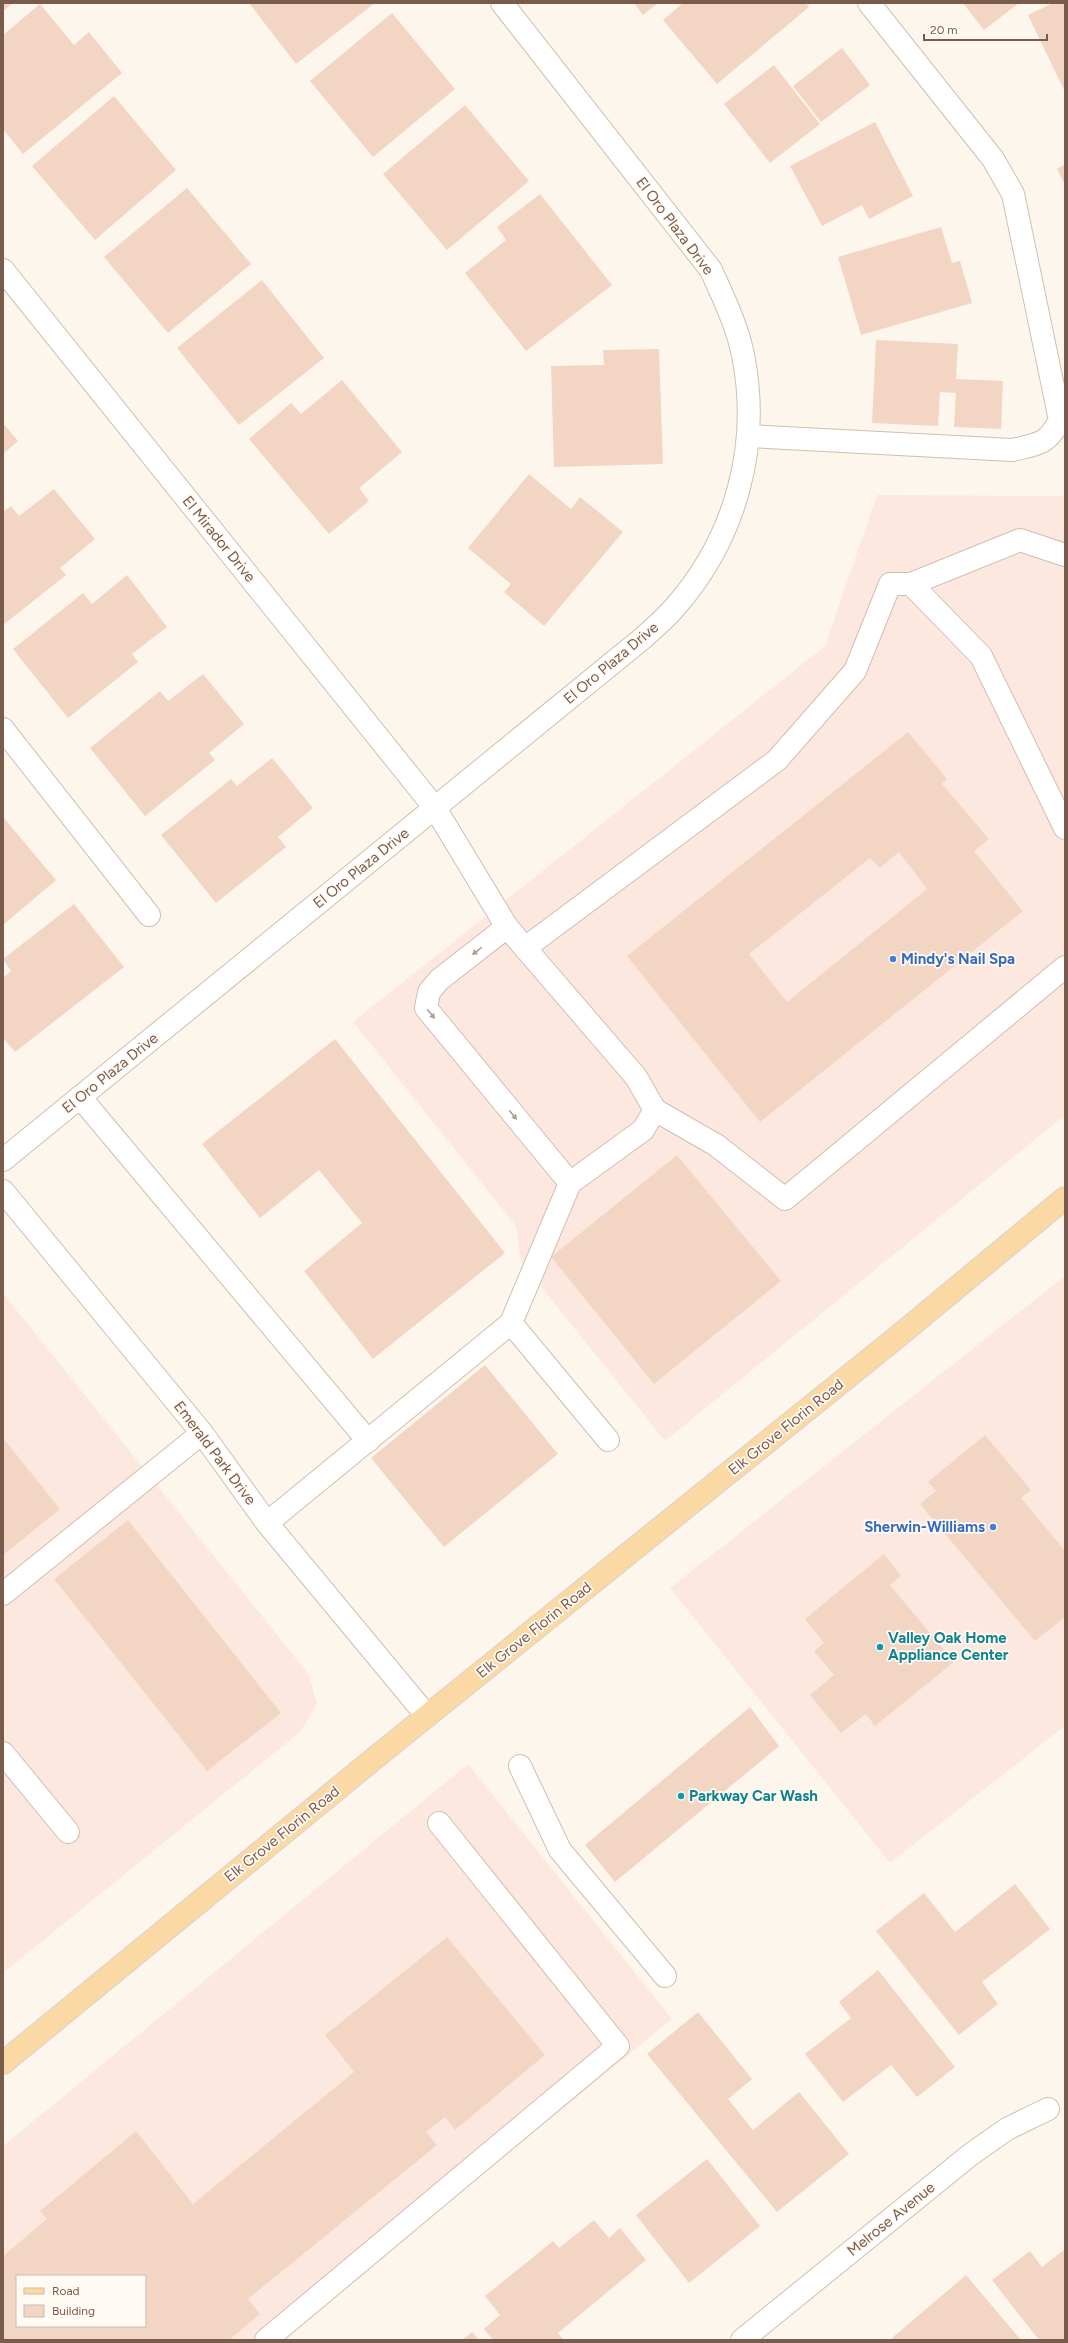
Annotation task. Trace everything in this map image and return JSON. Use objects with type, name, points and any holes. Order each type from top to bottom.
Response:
[{"type":"main road","name":"Elk Grove Florin Road","points":[[3,2063],[428,1716],[896,1338],[1065,1198]]},
{"type":"street","name":"El Oro Plaza Drive","points":[[3,1160],[643,638],[676,607],[703,571],[725,530],[740,489],[749,436],[750,399],[743,354],[730,310],[711,270],[502,3]]},
{"type":"street","points":[[749,436],[1012,450],[1038,444],[1052,436],[1060,420],[1013,194],[993,159],[869,3]]},
{"type":"street","name":"El Mirador Drive","points":[[3,270],[435,808],[507,927],[636,1077],[655,1110]]},
{"type":"street","points":[[526,948],[777,760],[855,671],[890,584],[911,584],[1020,540],[1065,555]]},
{"type":"street","points":[[911,584],[980,656],[1065,828]]},
{"type":"street","points":[[3,729],[149,915]]},
{"type":"street","points":[[507,927],[439,980],[429,992],[426,1008],[570,1183]]},
{"type":"street","points":[[267,1523],[511,1323],[570,1183],[643,1130],[655,1110],[716,1145],[785,1198],[1065,966]]},
{"type":"street","points":[[80,1097],[368,1441]]},
{"type":"street","name":"Emerald Park Drive","points":[[3,1191],[202,1433],[267,1523],[428,1716]]},
{"type":"street","points":[[511,1323],[608,1440]]},
{"type":"street","points":[[3,1594],[202,1433]]},
{"type":"street","points":[[3,1753],[68,1832]]},
{"type":"street","points":[[520,1766],[560,1850],[665,1976]]},
{"type":"street","points":[[266,2340],[618,2046],[439,1823]]},
{"type":"street","name":"Melrose Avenue","points":[[742,2340],[970,2155],[1007,2129],[1048,2109]]},
{"type":"shaded area","points":[[877,495],[1065,496],[1065,1115],[665,1441],[521,1262],[516,1226],[353,1022],[825,646]]},
{"type":"shaded area","points":[[1065,1276],[1065,1726],[890,1863],[670,1588]]},
{"type":"shaded area","points":[[3,1293],[309,1675],[317,1704],[300,1732],[3,1973]]},
{"type":"shaded area","points":[[468,1764],[672,2019],[281,2340],[3,2340],[3,2146]]},
{"type":"building","points":[[3,3],[13,3],[3,11]]},
{"type":"building","points":[[249,3],[375,3],[296,64]]},
{"type":"building","points":[[634,3],[658,3],[643,15]]},
{"type":"building","points":[[683,3],[806,3],[809,7],[717,84],[663,20]]},
{"type":"building","points":[[963,3],[1019,3],[984,30]]},
{"type":"building","points":[[1053,3],[1065,3],[1065,92],[1028,15]]},
{"type":"building","points":[[40,4],[74,45],[89,32],[122,73],[23,154],[3,129],[3,35]]},
{"type":"building","points":[[392,13],[455,89],[373,157],[310,81]]},
{"type":"building","points":[[842,48],[870,85],[821,122],[793,86]]},
{"type":"building","points":[[774,65],[820,124],[770,163],[724,104]]},
{"type":"building","points":[[114,96],[176,170],[95,240],[32,166]]},
{"type":"building","points":[[465,105],[529,181],[447,250],[383,174]]},
{"type":"building","points":[[875,122],[913,196],[869,219],[862,205],[822,226],[790,166]]},
{"type":"building","points":[[1065,164],[1065,185],[1057,169]]},
{"type":"building","points":[[187,188],[251,264],[168,333],[104,257]]},
{"type":"building","points":[[540,194],[612,285],[526,351],[465,273],[506,240],[497,227]]},
{"type":"building","points":[[941,227],[952,263],[960,261],[972,303],[861,335],[838,257]]},
{"type":"building","points":[[262,280],[324,358],[239,425],[177,348]]},
{"type":"building","points":[[876,340],[958,344],[956,379],[1003,381],[1001,429],[954,427],[956,393],[940,392],[938,426],[872,423]]},
{"type":"building","points":[[659,349],[663,464],[554,467],[551,366],[604,365],[603,350]]},
{"type":"building","points":[[342,380],[402,452],[359,488],[369,501],[329,534],[249,439],[291,403],[301,414]]},
{"type":"building","points":[[3,423],[18,441],[3,454]]},
{"type":"building","points":[[529,474],[571,509],[580,497],[623,532],[544,626],[504,592],[511,584],[468,548]]},
{"type":"building","points":[[54,489],[95,539],[60,568],[66,575],[3,625],[3,512],[11,506],[19,516]]},
{"type":"building","points":[[127,575],[167,627],[132,654],[138,662],[68,718],[13,649],[83,593],[92,604]]},
{"type":"building","points":[[203,674],[244,724],[209,753],[215,760],[145,816],[90,748],[160,691],[168,701]]},
{"type":"building","points":[[908,732],[947,779],[942,784],[989,839],[974,851],[1023,911],[760,1122],[627,956]],"holes":[[[899,852],[927,889],[787,1002],[749,954],[870,858],[880,868]]]},
{"type":"building","points":[[272,758],[313,808],[278,837],[286,847],[216,903],[161,835],[231,779],[237,786]]},
{"type":"building","points":[[3,817],[56,880],[3,925]]},
{"type":"building","points":[[74,904],[124,967],[15,1052],[3,1038],[3,978],[11,971],[3,959]]},
{"type":"building","points":[[335,1039],[505,1253],[373,1359],[304,1271],[362,1223],[319,1170],[260,1218],[202,1144]]},
{"type":"building","points":[[677,1155],[781,1281],[654,1384],[551,1257]]},
{"type":"building","points":[[485,1365],[558,1454],[444,1547],[371,1458]]},
{"type":"building","name":"Sherwin-Williams","points":[[985,1435],[1031,1490],[1021,1498],[1065,1551],[1065,1617],[1035,1641],[920,1504],[936,1491],[928,1482]]},
{"type":"building","points":[[3,1438],[60,1509],[3,1555]]},
{"type":"building","points":[[128,1520],[281,1713],[207,1771],[54,1579]]},
{"type":"building","name":"Valley Oak Home Appliance Center","points":[[884,1554],[901,1576],[890,1585],[954,1662],[875,1726],[866,1714],[841,1733],[810,1695],[834,1675],[814,1651],[824,1643],[805,1619]]},
{"type":"building","name":"Parkway Car Wash","points":[[750,1707],[779,1746],[615,1882],[585,1845]]},
{"type":"building","points":[[1015,1884],[1050,1929],[982,1982],[998,2004],[959,2035],[876,1931],[924,1893],[955,1932]]},
{"type":"building","points":[[447,1937],[545,2055],[455,2130],[445,2117],[426,2132],[437,2145],[248,2299],[260,2314],[229,2340],[3,2340],[3,2256],[47,2219],[40,2211],[136,2131],[193,2204],[354,2072],[325,2035]]},
{"type":"building","points":[[878,1970],[955,2067],[917,2097],[891,2065],[843,2102],[805,2054],[851,2018],[839,2002]]},
{"type":"building","points":[[698,2012],[752,2079],[728,2099],[753,2130],[799,2092],[849,2154],[777,2212],[647,2054]]},
{"type":"building","points":[[707,2159],[760,2226],[689,2283],[636,2215]]},
{"type":"building","points":[[594,2220],[609,2238],[620,2228],[646,2260],[558,2333],[564,2340],[493,2340],[484,2329],[500,2315],[485,2296],[553,2241],[559,2248]]},
{"type":"building","points":[[1065,2249],[1065,2340],[1039,2340],[992,2280],[1030,2251],[1042,2267]]},
{"type":"building","points":[[966,2275],[1021,2340],[893,2340],[892,2338]]},
{"type":"building","points":[[472,2332],[479,2340],[462,2340]]},
{"type":"place","name":"Mindy's Nail Spa","points":[[893,959]]},
{"type":"place","name":"Sherwin-Williams","points":[[993,1527]]},
{"type":"place","name":"Valley Oak Home Appliance Center","points":[[880,1647]]},
{"type":"place","name":"Parkway Car Wash","points":[[681,1796]]}]
